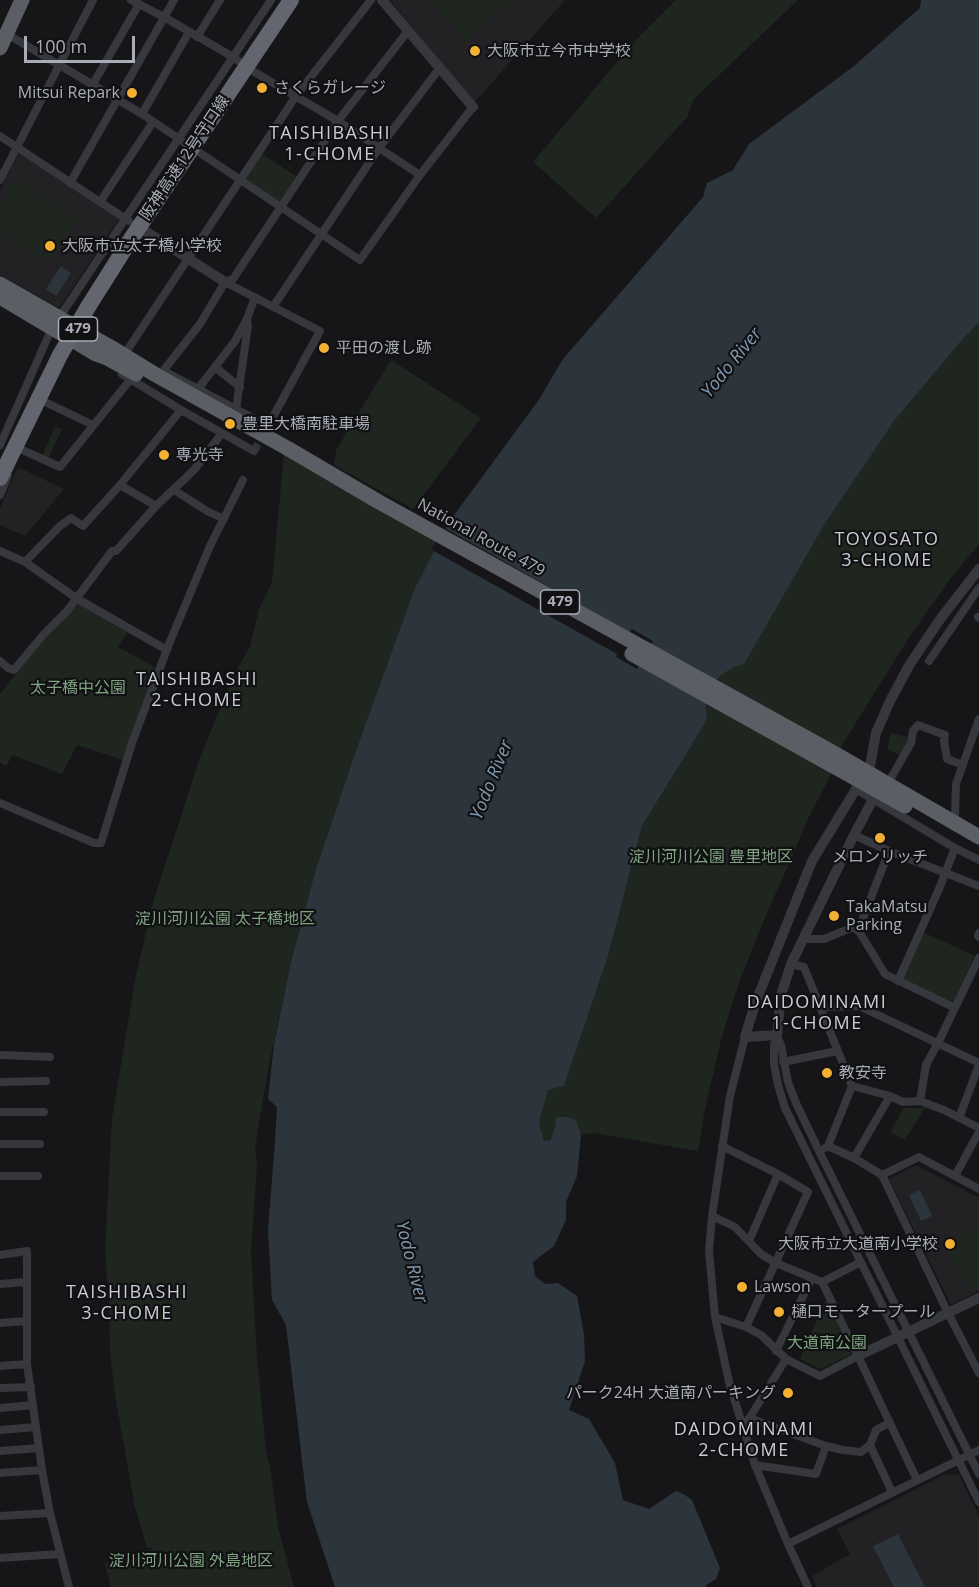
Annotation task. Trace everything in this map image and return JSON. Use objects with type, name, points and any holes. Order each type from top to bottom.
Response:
[{"type":"highway","points":[[2,36],[11,0]]},
{"type":"highway","points":[[2,36],[22,0]]},
{"type":"highway","name":"阪神高速12号守口線","points":[[0,478],[60,355],[88,307],[291,0]]},
{"type":"highway","name":"阪神高速12号守口線","points":[[0,457],[52,351],[80,303],[272,1]]},
{"type":"highway","name":"National Route 479","points":[[0,284],[76,335],[96,354],[156,376],[287,448],[389,508],[834,753],[979,837]]},
{"type":"highway","name":"National Route 479","points":[[0,297],[56,323]]},
{"type":"highway","name":"National Route 479","points":[[76,335],[120,349],[156,376],[374,509],[828,764],[979,846]]},
{"type":"street","points":[[0,180],[93,0]]},
{"type":"street","points":[[70,183],[174,0]]},
{"type":"street","points":[[142,114],[193,35],[220,0]]},
{"type":"street","points":[[0,495],[76,335],[298,0]]},
{"type":"street","points":[[120,349],[188,258],[296,96],[371,0]]},
{"type":"street","points":[[2,36],[60,64],[142,114],[360,260],[420,175],[473,107],[382,0]]},
{"type":"street","points":[[0,445],[3,433],[56,323],[272,1]]},
{"type":"street","points":[[93,84],[135,2],[233,57],[338,121],[420,175]]},
{"type":"street","points":[[0,136],[225,282],[320,331],[268,426],[198,389],[156,376],[200,324],[225,282],[233,279],[338,121],[408,31]]},
{"type":"street","points":[[273,307],[379,148],[439,69]]},
{"type":"street","points":[[99,202],[153,122]]},
{"type":"street","points":[[198,389],[235,341],[247,319],[255,297]]},
{"type":"street","points":[[236,409],[248,326],[247,319]]},
{"type":"street","points":[[96,354],[106,364],[130,380],[254,452]]},
{"type":"street","points":[[216,368],[240,387]]},
{"type":"street","points":[[3,433],[60,467],[130,380]]},
{"type":"street","points":[[43,402],[93,425]]},
{"type":"street","points":[[26,562],[60,526],[71,518],[83,526],[120,485],[181,410]]},
{"type":"street","points":[[0,661],[14,670],[43,635],[67,611],[112,551],[116,551],[156,506],[194,470],[222,433]]},
{"type":"street","points":[[0,803],[94,843],[101,843],[122,771],[143,711],[210,546],[243,480]]},
{"type":"street","points":[[120,485],[156,506]]},
{"type":"street","points":[[174,490],[224,519]]},
{"type":"street","points":[[0,551],[26,562],[76,598],[167,650]]},
{"type":"street","points":[[808,1587],[755,1464],[721,1352],[715,1317],[710,1251],[712,1216],[730,1096],[755,1004],[812,861],[870,766],[876,734],[910,664],[941,618],[979,569]]},
{"type":"street","points":[[929,661],[979,588]]},
{"type":"street","points":[[955,816],[956,784],[979,719]]},
{"type":"street","points":[[963,765],[947,759],[945,735],[918,726],[913,731],[911,743],[874,799],[854,835],[792,964],[781,995],[774,1045],[774,1064],[785,1108],[979,1502]]},
{"type":"street","points":[[870,766],[979,829]]},
{"type":"street","points":[[856,789],[979,860]]},
{"type":"street","points":[[854,835],[979,886]]},
{"type":"street","points":[[898,981],[955,848]]},
{"type":"street","points":[[858,931],[890,851]]},
{"type":"street","points":[[803,939],[824,939],[851,928],[857,928],[885,974],[955,1008]]},
{"type":"street","points":[[920,1101],[926,1065],[979,958]]},
{"type":"street","points":[[792,964],[804,967],[852,1086],[828,1146],[808,1156]]},
{"type":"street","points":[[821,1007],[859,1006],[979,1064],[959,1118]]},
{"type":"street","points":[[745,1036],[777,1035]]},
{"type":"street","points":[[777,1035],[788,1082],[796,1103],[979,1474]]},
{"type":"street","points":[[783,1062],[837,1052]]},
{"type":"street","points":[[0,1055],[50,1058]]},
{"type":"street","points":[[0,1082],[46,1081]]},
{"type":"street","points":[[852,1086],[891,1095],[903,1102],[920,1101],[944,1110],[979,1130],[955,1176]]},
{"type":"street","points":[[854,1158],[891,1095]]},
{"type":"street","points":[[0,1112],[44,1112]]},
{"type":"street","points":[[0,1144],[40,1144]]},
{"type":"street","points":[[722,1146],[808,1192],[746,1327]]},
{"type":"street","points":[[828,1146],[882,1175],[979,1373]]},
{"type":"street","points":[[882,1175],[919,1157],[979,1189]]},
{"type":"street","points":[[749,1241],[778,1174]]},
{"type":"street","points":[[0,1176],[38,1176]]},
{"type":"street","points":[[712,1216],[735,1227],[761,1254],[776,1263],[822,1282],[916,1480]]},
{"type":"street","points":[[0,1255],[27,1251],[27,1364],[50,1514],[69,1587]]},
{"type":"street","points":[[822,1282],[861,1262]]},
{"type":"street","points":[[776,1351],[812,1278]]},
{"type":"street","points":[[0,1284],[27,1282]]},
{"type":"street","points":[[715,1317],[746,1327],[761,1335],[786,1359],[820,1376],[979,1298]]},
{"type":"street","points":[[0,1323],[27,1321]]},
{"type":"street","points":[[744,1431],[749,1418],[786,1359]]},
{"type":"street","points":[[0,1366],[27,1364]]},
{"type":"street","points":[[0,1388],[31,1387]]},
{"type":"street","points":[[0,1408],[33,1405]]},
{"type":"street","points":[[749,1418],[826,1446],[861,1452],[870,1445],[876,1430],[889,1423]]},
{"type":"street","points":[[0,1430],[36,1427]]},
{"type":"street","points":[[870,1445],[892,1492]]},
{"type":"street","points":[[755,1464],[816,1474],[826,1446]]},
{"type":"street","points":[[0,1451],[39,1448]]},
{"type":"street","points":[[788,1544],[979,1450]]},
{"type":"street","points":[[0,1473],[42,1470]]},
{"type":"street","points":[[0,1516],[50,1514]]},
{"type":"street","points":[[0,1558],[60,1554]]},
{"type":"shaded area","name":"大阪市立今市中学校","points":[[390,0],[565,0],[474,103]]},
{"type":"shaded area","name":"大阪市立太子橋小学校","points":[[20,154],[120,217],[60,307],[0,275],[0,190]]},
{"type":"shaded area","points":[[18,467],[64,489],[25,536],[0,525],[0,508]]},
{"type":"shaded area","name":"大阪市立大道南小学校","points":[[916,1165],[979,1198],[979,1291],[951,1305],[889,1179]]},
{"type":"shaded area","points":[[946,1474],[959,1475],[979,1516],[979,1587],[817,1587],[812,1576],[850,1554],[837,1529]]},
{"type":"green space","points":[[431,0],[511,0],[465,42]]},
{"type":"green space","points":[[676,0],[798,0],[693,100],[688,116],[596,218],[533,162],[634,42]]},
{"type":"green space","points":[[262,154],[296,176],[281,200],[278,201],[247,180],[246,176]]},
{"type":"green space","points":[[15,180],[78,219],[50,264],[0,233],[0,204]]},
{"type":"green space","name":"淀川河川公園 豊里地区","points":[[979,323],[979,544],[950,579],[910,636],[839,750],[832,772],[809,817],[740,980],[722,1036],[698,1151],[593,1133],[581,1135],[576,1121],[555,1127],[549,1140],[544,1141],[539,1123],[548,1090],[564,1086],[608,956],[642,826],[707,720],[706,705],[721,671],[894,421],[961,341]]},
{"type":"green space","points":[[391,360],[481,418],[413,509],[334,465],[336,450]]},
{"type":"green space","points":[[55,426],[62,429],[48,459],[42,456]]},
{"type":"green space","name":"淀川河川公園 太子橋地区","points":[[284,453],[440,540],[414,590],[315,872],[291,962],[269,1064],[255,1148],[257,1166],[251,1251],[257,1357],[266,1451],[278,1527],[294,1587],[111,1587],[105,1564],[155,1548],[147,1548],[135,1507],[110,1353],[105,1250],[112,1118],[135,980],[153,902],[199,761],[233,676],[250,647],[259,609],[272,582]]},
{"type":"green space","name":"太子橋中公園","points":[[79,602],[128,631],[118,647],[156,668],[123,760],[77,745],[62,774],[13,755],[6,766],[0,763],[0,694],[43,640]]},
{"type":"green space","points":[[890,733],[910,737],[901,756],[887,749]]},
{"type":"green space","points":[[923,932],[975,956],[954,1001],[950,1002],[904,980],[902,976]]},
{"type":"green space","points":[[904,1108],[925,1108],[905,1140],[890,1132]]},
{"type":"green space","points":[[979,1228],[979,1286],[968,1291],[946,1244]]},
{"type":"green space","name":"大道南公園","points":[[826,1299],[852,1351],[850,1355],[818,1368],[800,1359]]},
{"type":"water","name":"Yodo River","points":[[921,0],[979,0],[979,323],[961,341],[894,421],[825,523],[744,664],[719,676],[706,705],[707,720],[642,826],[608,956],[564,1086],[548,1090],[539,1123],[544,1141],[550,1140],[556,1117],[576,1120],[581,1135],[577,1176],[566,1202],[566,1220],[554,1246],[533,1262],[535,1276],[545,1284],[558,1283],[577,1296],[584,1334],[585,1361],[569,1410],[589,1419],[615,1463],[623,1500],[649,1509],[676,1491],[692,1500],[720,1568],[716,1579],[706,1587],[335,1587],[307,1502],[286,1325],[272,1300],[268,1230],[277,1107],[268,1099],[274,1044],[291,962],[315,872],[414,590],[449,522],[538,401],[563,359],[703,197],[707,183],[733,170],[749,144],[854,66],[920,8]]},
{"type":"water","points":[[61,266],[71,273],[56,296],[46,289]]},
{"type":"water","points":[[920,1190],[932,1216],[921,1221],[909,1195]]},
{"type":"water","points":[[898,1534],[925,1587],[894,1587],[873,1546]]},
{"type":"pier","points":[[445,524],[445,528],[629,632],[632,629],[653,641],[637,669],[616,657],[617,654],[432,550],[430,553]]},
{"type":"tunnel","points":[[254,451],[265,432]]},
{"type":"place","name":"大阪市立今市中学校","points":[[475,51]]},
{"type":"place","name":"さくらガレージ","points":[[262,88]]},
{"type":"place","name":"Mitsui Repark","points":[[132,93]]},
{"type":"place","name":"大阪市立太子橋小学校","points":[[50,246]]},
{"type":"place","name":"平田の渡し跡","points":[[324,348]]},
{"type":"place","name":"豊里大橋南駐車場","points":[[230,424]]},
{"type":"place","name":"専光寺","points":[[164,455]]},
{"type":"place","name":"メロンリッチ","points":[[880,838]]},
{"type":"place","name":"TakaMatsu Parking","points":[[834,916]]},
{"type":"place","name":"教安寺","points":[[827,1073]]},
{"type":"place","name":"大阪市立大道南小学校","points":[[950,1244]]},
{"type":"place","name":"Lawson","points":[[742,1287]]},
{"type":"place","name":"樋口モータープール","points":[[779,1312]]},
{"type":"place","name":"パーク24H 大道南パーキング","points":[[788,1393]]},
{"type":"district","name":"TAISHIBASHI 1-CHOME","points":[[330,144]]},
{"type":"district","name":"TOYOSATO 3-CHOME","points":[[887,550]]},
{"type":"district","name":"TAISHIBASHI 2-CHOME","points":[[197,690]]},
{"type":"district","name":"DAIDOMINAMI 1-CHOME","points":[[817,1013]]},
{"type":"district","name":"TAISHIBASHI 3-CHOME","points":[[127,1303]]},
{"type":"district","name":"DAIDOMINAMI 2-CHOME","points":[[744,1440]]},
{"type":"park label","name":"淀川河川公園 外島地区","points":[[191,1561]]}]
